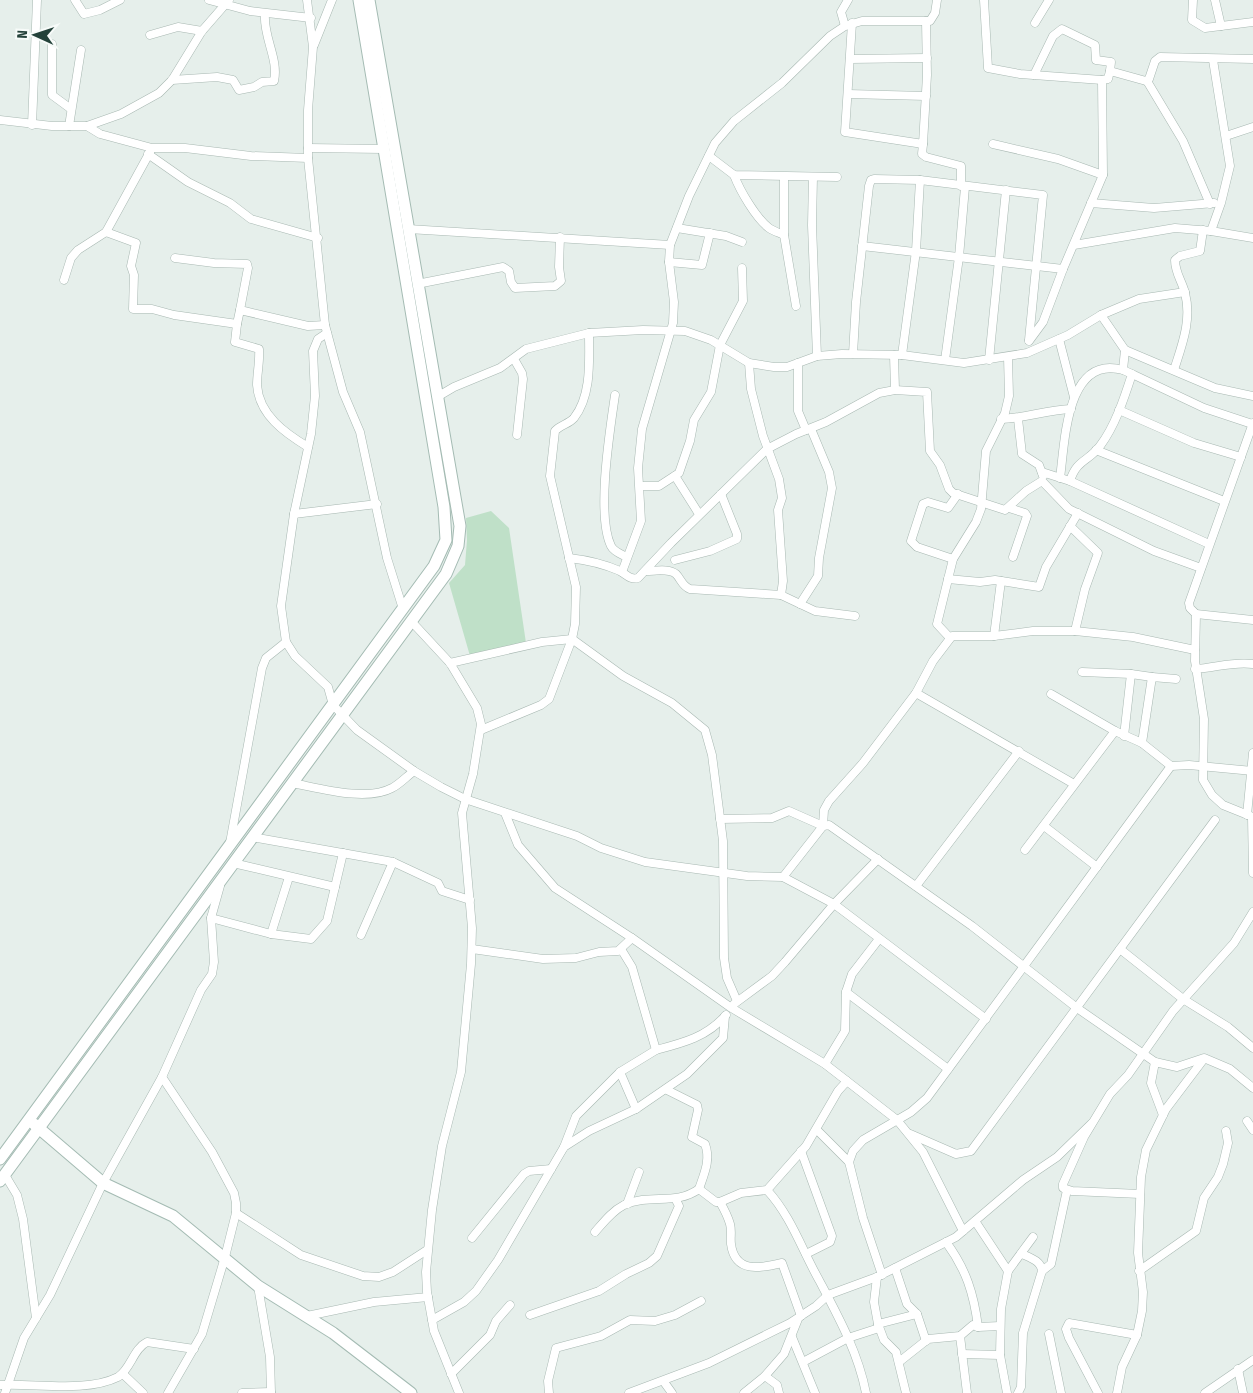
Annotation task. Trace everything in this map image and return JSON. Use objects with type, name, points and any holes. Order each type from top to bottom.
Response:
[{"type":"street","points":[[32,125],[37,0]]},
{"type":"street","points":[[75,0],[84,14],[100,10],[120,0]]},
{"type":"street","points":[[209,0],[228,2],[242,10],[311,18]]},
{"type":"street","points":[[307,0],[311,18],[313,47],[308,110],[308,158],[318,238],[326,329],[343,392],[360,432],[377,504],[387,558],[403,609]]},
{"type":"street","points":[[313,47],[332,0]]},
{"type":"street","points":[[36,1318],[23,1219],[17,1195],[2,1178],[40,1129],[221,879],[446,574],[455,555],[460,536],[438,396],[408,229],[359,0]]},
{"type":"street","points":[[0,1159],[333,706],[434,566],[443,549],[447,531],[383,149],[369,0]]},
{"type":"street","points":[[848,0],[841,15],[848,25],[850,59],[845,132],[923,144]]},
{"type":"street","points":[[622,572],[641,521],[638,468],[642,429],[672,331],[674,302],[668,262],[670,246],[676,228],[715,144],[734,122],[782,83],[830,36],[848,25],[930,21],[935,13],[937,0]]},
{"type":"street","points":[[984,0],[987,68],[1034,75],[1102,80],[1108,79],[1110,61],[1096,60],[1096,46],[1062,29],[1058,30],[1043,53],[1034,75]]},
{"type":"street","points":[[1035,23],[1049,0]]},
{"type":"street","points":[[1194,0],[1192,20],[1194,23],[1205,28],[1253,22]]},
{"type":"street","points":[[1215,0],[1221,26]]},
{"type":"street","points":[[0,120],[32,125],[87,126],[140,105],[159,93],[172,80],[202,31],[228,2]]},
{"type":"street","points":[[172,80],[217,78],[233,80],[236,82],[237,88],[242,90],[262,82],[274,81],[275,67],[265,32],[265,14]]},
{"type":"street","points":[[926,21],[927,58],[923,156],[960,166],[963,186],[959,257],[945,360]]},
{"type":"street","points":[[150,35],[178,28],[202,31]]},
{"type":"street","points":[[52,44],[52,95],[71,109]]},
{"type":"street","points":[[69,126],[81,50]]},
{"type":"street","points":[[1147,81],[1155,61],[1160,57],[1213,60],[1253,59]]},
{"type":"street","points":[[850,59],[927,58]]},
{"type":"street","points":[[1174,370],[1185,336],[1189,312],[1185,292],[1177,276],[1175,260],[1180,256],[1200,250],[1207,230],[1221,203],[1230,166],[1213,60]]},
{"type":"street","points":[[1110,71],[1147,81],[1183,141],[1210,204]]},
{"type":"street","points":[[1029,340],[1043,322],[1063,269],[1103,175],[1102,80]]},
{"type":"street","points":[[848,94],[926,96]]},
{"type":"street","points":[[87,126],[100,134],[150,151],[188,182],[230,203],[251,218],[318,238]]},
{"type":"street","points":[[1226,136],[1253,127]]},
{"type":"street","points":[[993,144],[1058,159],[1103,175]]},
{"type":"street","points":[[150,151],[185,148],[251,156],[308,158]]},
{"type":"street","points":[[308,148],[383,149]]},
{"type":"street","points":[[64,280],[70,258],[78,250],[106,232],[150,151]]},
{"type":"street","points":[[709,156],[734,175],[739,189],[769,228],[784,235]]},
{"type":"street","points":[[734,175],[837,177]]},
{"type":"street","points":[[784,177],[784,235],[796,306]]},
{"type":"street","points":[[813,177],[812,225],[817,356]]},
{"type":"street","points":[[853,354],[862,246],[871,180],[920,180],[1043,195],[1027,353]]},
{"type":"street","points":[[895,390],[898,355],[916,251],[920,180]]},
{"type":"street","points":[[989,360],[1006,190]]},
{"type":"street","points":[[1091,203],[1154,208],[1221,203]]},
{"type":"street","points":[[676,228],[742,242]]},
{"type":"street","points":[[408,229],[560,237],[670,246]]},
{"type":"street","points":[[1074,245],[1167,229],[1207,230],[1253,238]]},
{"type":"street","points":[[106,232],[136,243],[131,266],[134,275],[133,308],[152,309],[193,318],[237,324]]},
{"type":"street","points":[[668,262],[702,265],[710,234]]},
{"type":"street","points":[[418,284],[503,267],[510,271],[511,282],[515,288],[555,286],[560,281],[560,237]]},
{"type":"street","points":[[862,246],[1063,269]]},
{"type":"street","points":[[175,258],[248,265],[235,342],[259,349],[258,386],[269,416],[276,425],[308,447]]},
{"type":"street","points":[[640,486],[659,486],[680,472],[694,420],[711,392],[720,345],[743,301],[742,268]]},
{"type":"street","points":[[438,396],[454,387],[500,368],[531,347],[589,333],[672,331],[694,334],[720,345],[749,363],[780,368],[817,356],[853,354],[898,355],[964,363],[1027,353],[1059,339],[1102,315],[1139,299],[1185,292]]},
{"type":"street","points":[[240,310],[326,329]]},
{"type":"street","points":[[1102,315],[1125,350],[1215,388],[1253,396]]},
{"type":"street","points":[[326,329],[318,339],[313,351],[315,396],[308,447],[294,514],[281,606],[286,642],[295,656],[328,687],[333,706],[357,730],[414,771],[465,799],[577,836],[601,848],[645,862],[747,876],[783,877],[834,904],[986,1019]]},
{"type":"street","points":[[481,730],[541,706],[549,699],[572,639],[575,624],[576,587],[550,476],[550,466],[555,431],[573,419],[584,400],[589,362],[589,333]]},
{"type":"street","points":[[1059,339],[1074,399]]},
{"type":"street","points":[[1123,370],[1125,350]]},
{"type":"street","points":[[950,638],[937,624],[953,559],[976,522],[982,502],[986,451],[1009,396],[1008,357]]},
{"type":"street","points":[[514,359],[522,373],[517,435]]},
{"type":"street","points":[[749,363],[751,389],[767,449],[779,479],[782,498],[778,510],[783,581],[781,595]]},
{"type":"street","points":[[798,363],[798,411],[829,472],[832,488],[819,558],[818,576],[800,604]]},
{"type":"street","points":[[1060,478],[1071,409],[1079,387],[1093,373],[1111,367],[1123,370],[1204,408],[1253,423],[1188,603],[1196,614],[1253,620]]},
{"type":"street","points":[[1070,480],[1076,466],[1096,450],[1119,410],[1132,374]]},
{"type":"street","points":[[569,558],[590,560],[622,572],[635,580],[646,571],[699,514],[767,449],[808,430],[870,397],[895,390],[927,392],[930,451],[940,465],[945,483],[951,491],[1004,510],[1009,508],[1026,491],[1042,481]]},
{"type":"street","points":[[615,395],[606,469],[606,516],[611,545],[614,550],[626,557]]},
{"type":"street","points":[[1001,419],[1018,418],[1050,410],[1071,409]]},
{"type":"street","points":[[1119,410],[1194,443],[1241,457]]},
{"type":"street","points":[[1018,418],[1022,454],[1036,463],[1042,472],[1042,481],[1062,503],[1078,513],[1154,550],[1201,568]]},
{"type":"street","points":[[1096,450],[1224,501]]},
{"type":"street","points":[[1042,472],[1070,480],[1209,544]]},
{"type":"street","points":[[676,476],[699,514]]},
{"type":"street","points":[[676,560],[710,551],[737,540],[737,534],[721,494]]},
{"type":"street","points":[[953,559],[917,547],[911,541],[923,504],[928,502],[948,508],[958,494]]},
{"type":"street","points":[[294,514],[377,504]]},
{"type":"street","points":[[1009,508],[1027,515],[1013,557]]},
{"type":"street","points":[[948,578],[980,582],[1001,581],[1039,587],[1046,567],[1078,513]]},
{"type":"street","points":[[1070,526],[1098,553],[1085,589],[1075,631]]},
{"type":"street","points":[[646,571],[669,570],[676,574],[685,587],[698,591],[781,595],[815,611],[855,616]]},
{"type":"street","points":[[994,636],[1001,581]]},
{"type":"street","points":[[1196,614],[1195,668],[1204,719],[1203,780],[1212,796],[1223,805],[1251,816]]},
{"type":"street","points":[[411,621],[450,663],[477,708],[481,730],[473,774],[465,799],[461,821],[470,900],[472,949],[461,1072],[445,1130],[427,1250],[428,1297],[432,1320],[438,1344],[459,1393]]},
{"type":"street","points":[[783,877],[823,826],[824,810],[829,802],[863,762],[916,693],[933,661],[953,636],[994,636],[1033,632],[1075,631],[1110,634],[1195,650]]},
{"type":"street","points":[[450,663],[542,642],[572,639],[623,676],[672,703],[703,727],[712,755],[720,819],[724,958],[727,978],[737,1001]]},
{"type":"street","points":[[229,849],[262,668],[266,658],[286,642]]},
{"type":"street","points":[[1195,668],[1222,666],[1233,662],[1253,664]]},
{"type":"street","points":[[1082,672],[1131,674],[1176,679]]},
{"type":"street","points":[[1124,736],[1131,674]]},
{"type":"street","points":[[1142,743],[1152,677]]},
{"type":"street","points":[[916,693],[1074,784]]},
{"type":"street","points":[[1051,694],[1124,736],[1142,743],[1171,766],[1203,766],[1252,771]]},
{"type":"street","points":[[1025,850],[1114,730]]},
{"type":"street","points":[[916,886],[1019,751]]},
{"type":"street","points":[[1253,752],[1251,816],[1253,873]]},
{"type":"street","points":[[849,1162],[853,1151],[863,1140],[897,1120],[927,1098],[1171,766]]},
{"type":"street","points":[[292,783],[350,793],[380,792],[392,788],[414,771]]},
{"type":"street","points":[[720,819],[772,818],[789,811],[823,826],[829,826],[916,886],[1025,966],[1077,1008],[1154,1062],[1178,1067],[1204,1058],[1230,1070],[1253,1088]]},
{"type":"street","points":[[505,813],[518,845],[555,888],[632,938],[730,1007],[825,1064],[897,1120],[923,1152],[963,1232]]},
{"type":"street","points":[[908,1133],[956,1154],[971,1151],[1215,820]]},
{"type":"street","points":[[1044,826],[1097,867]]},
{"type":"street","points":[[252,837],[394,862],[438,883],[442,891],[470,900]]},
{"type":"street","points":[[211,918],[271,934],[311,939],[326,922],[344,853]]},
{"type":"street","points":[[432,1320],[464,1302],[476,1291],[498,1260],[564,1147],[576,1116],[620,1072],[656,1050],[696,1038],[716,1025],[725,1016],[730,1007],[765,982],[785,962],[834,904],[878,859]]},
{"type":"street","points":[[361,935],[394,862]]},
{"type":"street","points":[[233,863],[335,887]]},
{"type":"street","points":[[271,934],[288,877]]},
{"type":"street","points":[[5,1393],[4,1384],[19,1350],[50,1295],[103,1183],[162,1077],[201,990],[212,974],[214,962],[211,918],[221,879]]},
{"type":"street","points":[[1140,1194],[1067,1190],[1063,1188],[1064,1179],[1091,1124],[1110,1094],[1143,1054],[1183,999],[1234,943],[1251,918]]},
{"type":"street","points":[[472,949],[543,959],[576,958],[621,949],[632,938]]},
{"type":"street","points":[[825,1064],[845,1031],[846,992],[852,974],[879,939]]},
{"type":"street","points":[[1120,948],[1183,999],[1228,1027],[1253,1048]]},
{"type":"street","points":[[621,949],[632,967],[656,1050]]},
{"type":"street","points":[[846,992],[948,1070]]},
{"type":"street","points":[[564,1147],[582,1135],[636,1109],[667,1090],[687,1074],[722,1038],[725,1016]]},
{"type":"street","points":[[1116,1393],[1122,1366],[1136,1335],[1142,1304],[1139,1271],[1140,1194],[1146,1150],[1163,1114],[1204,1058]]},
{"type":"street","points":[[1154,1062],[1151,1083],[1163,1114]]},
{"type":"street","points":[[620,1072],[636,1109]]},
{"type":"street","points":[[162,1077],[212,1152],[234,1193],[236,1213],[225,1258],[202,1334],[168,1393]]},
{"type":"street","points":[[699,1189],[716,1202],[741,1193],[768,1190],[817,1130],[830,1104],[848,1081]]},
{"type":"street","points":[[595,1232],[612,1214],[627,1204],[667,1197],[676,1200],[689,1196],[699,1189],[707,1167],[708,1155],[705,1144],[692,1137],[698,1110],[697,1105],[667,1090]]},
{"type":"street","points":[[29,1120],[103,1183],[173,1216],[258,1286],[352,1346],[398,1389],[411,1393]]},
{"type":"street","points":[[1247,1121],[1253,1130]]},
{"type":"street","points":[[628,1393],[644,1390],[709,1363],[800,1318],[828,1295],[879,1276],[946,1242],[963,1232],[1023,1180],[1057,1157],[1091,1124]]},
{"type":"street","points":[[817,1130],[849,1162],[879,1276],[874,1302],[879,1326],[884,1340],[895,1350],[906,1393]]},
{"type":"street","points":[[1139,1271],[1196,1231],[1204,1198],[1224,1164],[1228,1143],[1226,1131]]},
{"type":"street","points":[[801,1151],[832,1236],[830,1242],[806,1254]]},
{"type":"street","points":[[472,1238],[524,1174],[529,1171],[551,1169]]},
{"type":"street","points":[[627,1204],[639,1172]]},
{"type":"street","points":[[768,1190],[785,1214],[828,1295],[861,1369],[866,1393]]},
{"type":"street","points":[[1042,1271],[1051,1264],[1067,1190]]},
{"type":"street","points":[[530,1315],[600,1291],[626,1274],[649,1263],[657,1256],[679,1206],[676,1200]]},
{"type":"street","points":[[720,1202],[731,1225],[731,1248],[736,1258],[742,1264],[753,1268],[782,1263],[800,1318],[784,1354],[765,1376],[744,1393]]},
{"type":"street","points":[[236,1213],[301,1255],[364,1276],[379,1277],[393,1272],[427,1250]]},
{"type":"street","points":[[975,1221],[1008,1271]]},
{"type":"street","points":[[1007,1393],[1000,1355],[1000,1326],[1008,1271],[1033,1237]]},
{"type":"street","points":[[946,1242],[965,1270],[974,1297],[978,1327]]},
{"type":"street","points":[[1018,1393],[1021,1387],[1023,1333],[1042,1271],[1042,1266],[1022,1254]]},
{"type":"street","points":[[895,1268],[907,1304],[917,1314],[926,1341]]},
{"type":"street","points":[[242,1393],[271,1393],[270,1357],[258,1286]]},
{"type":"street","points":[[307,1316],[364,1303],[428,1297]]},
{"type":"street","points":[[548,1393],[548,1381],[556,1348],[600,1336],[630,1320],[655,1321],[675,1315],[701,1301]]},
{"type":"street","points":[[451,1374],[491,1334],[496,1321],[510,1305]]},
{"type":"street","points":[[803,1362],[848,1338],[917,1314]]},
{"type":"street","points":[[1098,1393],[1069,1338],[1066,1329],[1069,1323],[1136,1335]]},
{"type":"street","points":[[899,1362],[926,1341],[960,1336],[973,1325],[978,1327],[1000,1326]]},
{"type":"street","points":[[1050,1334],[1061,1393]]},
{"type":"street","points":[[960,1336],[967,1393]]},
{"type":"street","points":[[792,1337],[815,1393]]},
{"type":"street","points":[[4,1384],[56,1388],[109,1381],[123,1374],[142,1345],[147,1342],[194,1349]]},
{"type":"street","points":[[962,1354],[1000,1355]]},
{"type":"street","points":[[1205,1393],[1253,1360]]},
{"type":"street","points":[[1238,1369],[1243,1393]]},
{"type":"street","points":[[123,1374],[143,1393]]},
{"type":"street","points":[[765,1376],[777,1385],[779,1393]]},
{"type":"street","points":[[664,1382],[672,1393]]},
{"type":"green space","points":[[491,511],[509,528],[526,643],[470,656],[449,583],[465,565],[466,518]]}]
